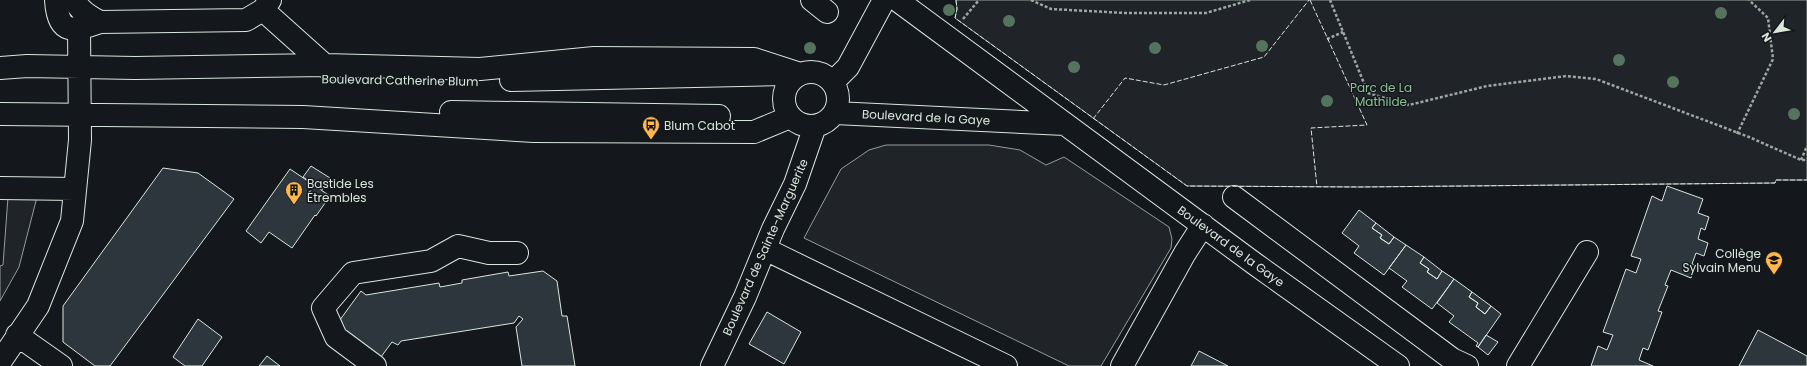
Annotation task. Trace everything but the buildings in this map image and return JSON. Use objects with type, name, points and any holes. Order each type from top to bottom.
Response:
[{"type":"street","points":[[56,0],[57,14],[61,23],[66,28],[79,29],[100,22],[246,20],[266,5],[332,72]]},
{"type":"street","points":[[75,0],[77,5],[88,16],[100,22]]},
{"type":"street","points":[[833,82],[848,67],[884,0]]},
{"type":"street","name":"Boulevard de la Gaye","points":[[897,0],[1398,366]]},
{"type":"street","points":[[0,362],[38,306],[72,221],[79,160],[79,29]]},
{"type":"street","points":[[0,68],[79,73]]},
{"type":"street","name":"Boulevard Catherine Blum","points":[[0,78],[79,73],[129,80],[332,72],[468,81],[800,74]]},
{"type":"street","points":[[811,72],[823,74],[833,82],[838,91],[839,101],[835,113],[826,122],[815,126],[802,124],[790,117],[785,105],[785,93],[790,82],[800,74],[811,72]]},
{"type":"street","points":[[0,102],[27,101],[79,109]]},
{"type":"street","points":[[0,114],[79,109],[303,117],[534,131],[754,132],[790,117]]},
{"type":"street","name":"Boulevard de la Gaye","points":[[835,113],[1065,124]]},
{"type":"street","name":"Boulevard de Sainte-Marguerite","points":[[712,366],[745,297],[765,250],[772,229],[795,184],[815,126]]},
{"type":"street","points":[[0,188],[75,189]]},
{"type":"street","points":[[1234,197],[1452,359],[1467,366]]},
{"type":"street","points":[[1122,366],[1185,253],[1203,225]]},
{"type":"street","points":[[375,366],[336,338],[323,308],[353,273],[431,261],[458,246],[489,253],[517,253]]},
{"type":"street","points":[[765,250],[1006,366]]},
{"type":"street","points":[[1518,366],[1587,252]]},
{"type":"street","points":[[17,335],[60,366]]},
{"type":"path","points":[[961,23],[979,0]]},
{"type":"path","points":[[1031,0],[1051,9],[1125,13],[1206,13],[1250,0]]},
{"type":"path","points":[[1330,0],[1368,93],[1409,105],[1487,86],[1566,76],[1596,80],[1801,160],[1807,160]]},
{"type":"path","points":[[1737,134],[1773,59],[1768,18],[1749,0]]},
{"type":"path","points":[[1327,38],[1343,32]]},
{"type":"path","points":[[1801,160],[1807,146]]},
{"type":"green space","name":"Parc de La Mathilde","points":[[956,0],[1807,0],[1807,180],[1776,180],[1775,183],[1360,187],[1187,186],[955,18],[957,9]]},
{"type":"green space","points":[[886,145],[989,145],[1020,150],[1046,165],[1064,157],[1169,227],[1172,239],[1171,248],[1101,366],[1069,366],[804,238],[841,169],[869,150]]},
{"type":"green space","points":[[8,197],[37,197],[19,267],[0,301],[0,266],[3,265]]},
{"type":"fence","points":[[956,0],[957,9],[955,18],[1187,186],[1360,187],[1775,183],[1776,180],[1807,180]]},
{"type":"fence","points":[[1093,119],[1125,78],[1164,85],[1264,57],[1309,0]]},
{"type":"fence","points":[[1310,0],[1367,125],[1311,128],[1317,187]]},
{"type":"place","name":"Blum Cabot","points":[[651,140]]},
{"type":"place","name":"Bastide Les Étrembles","points":[[294,205]]},
{"type":"place","name":"Collège Sylvain Menu","points":[[1774,275]]}]
